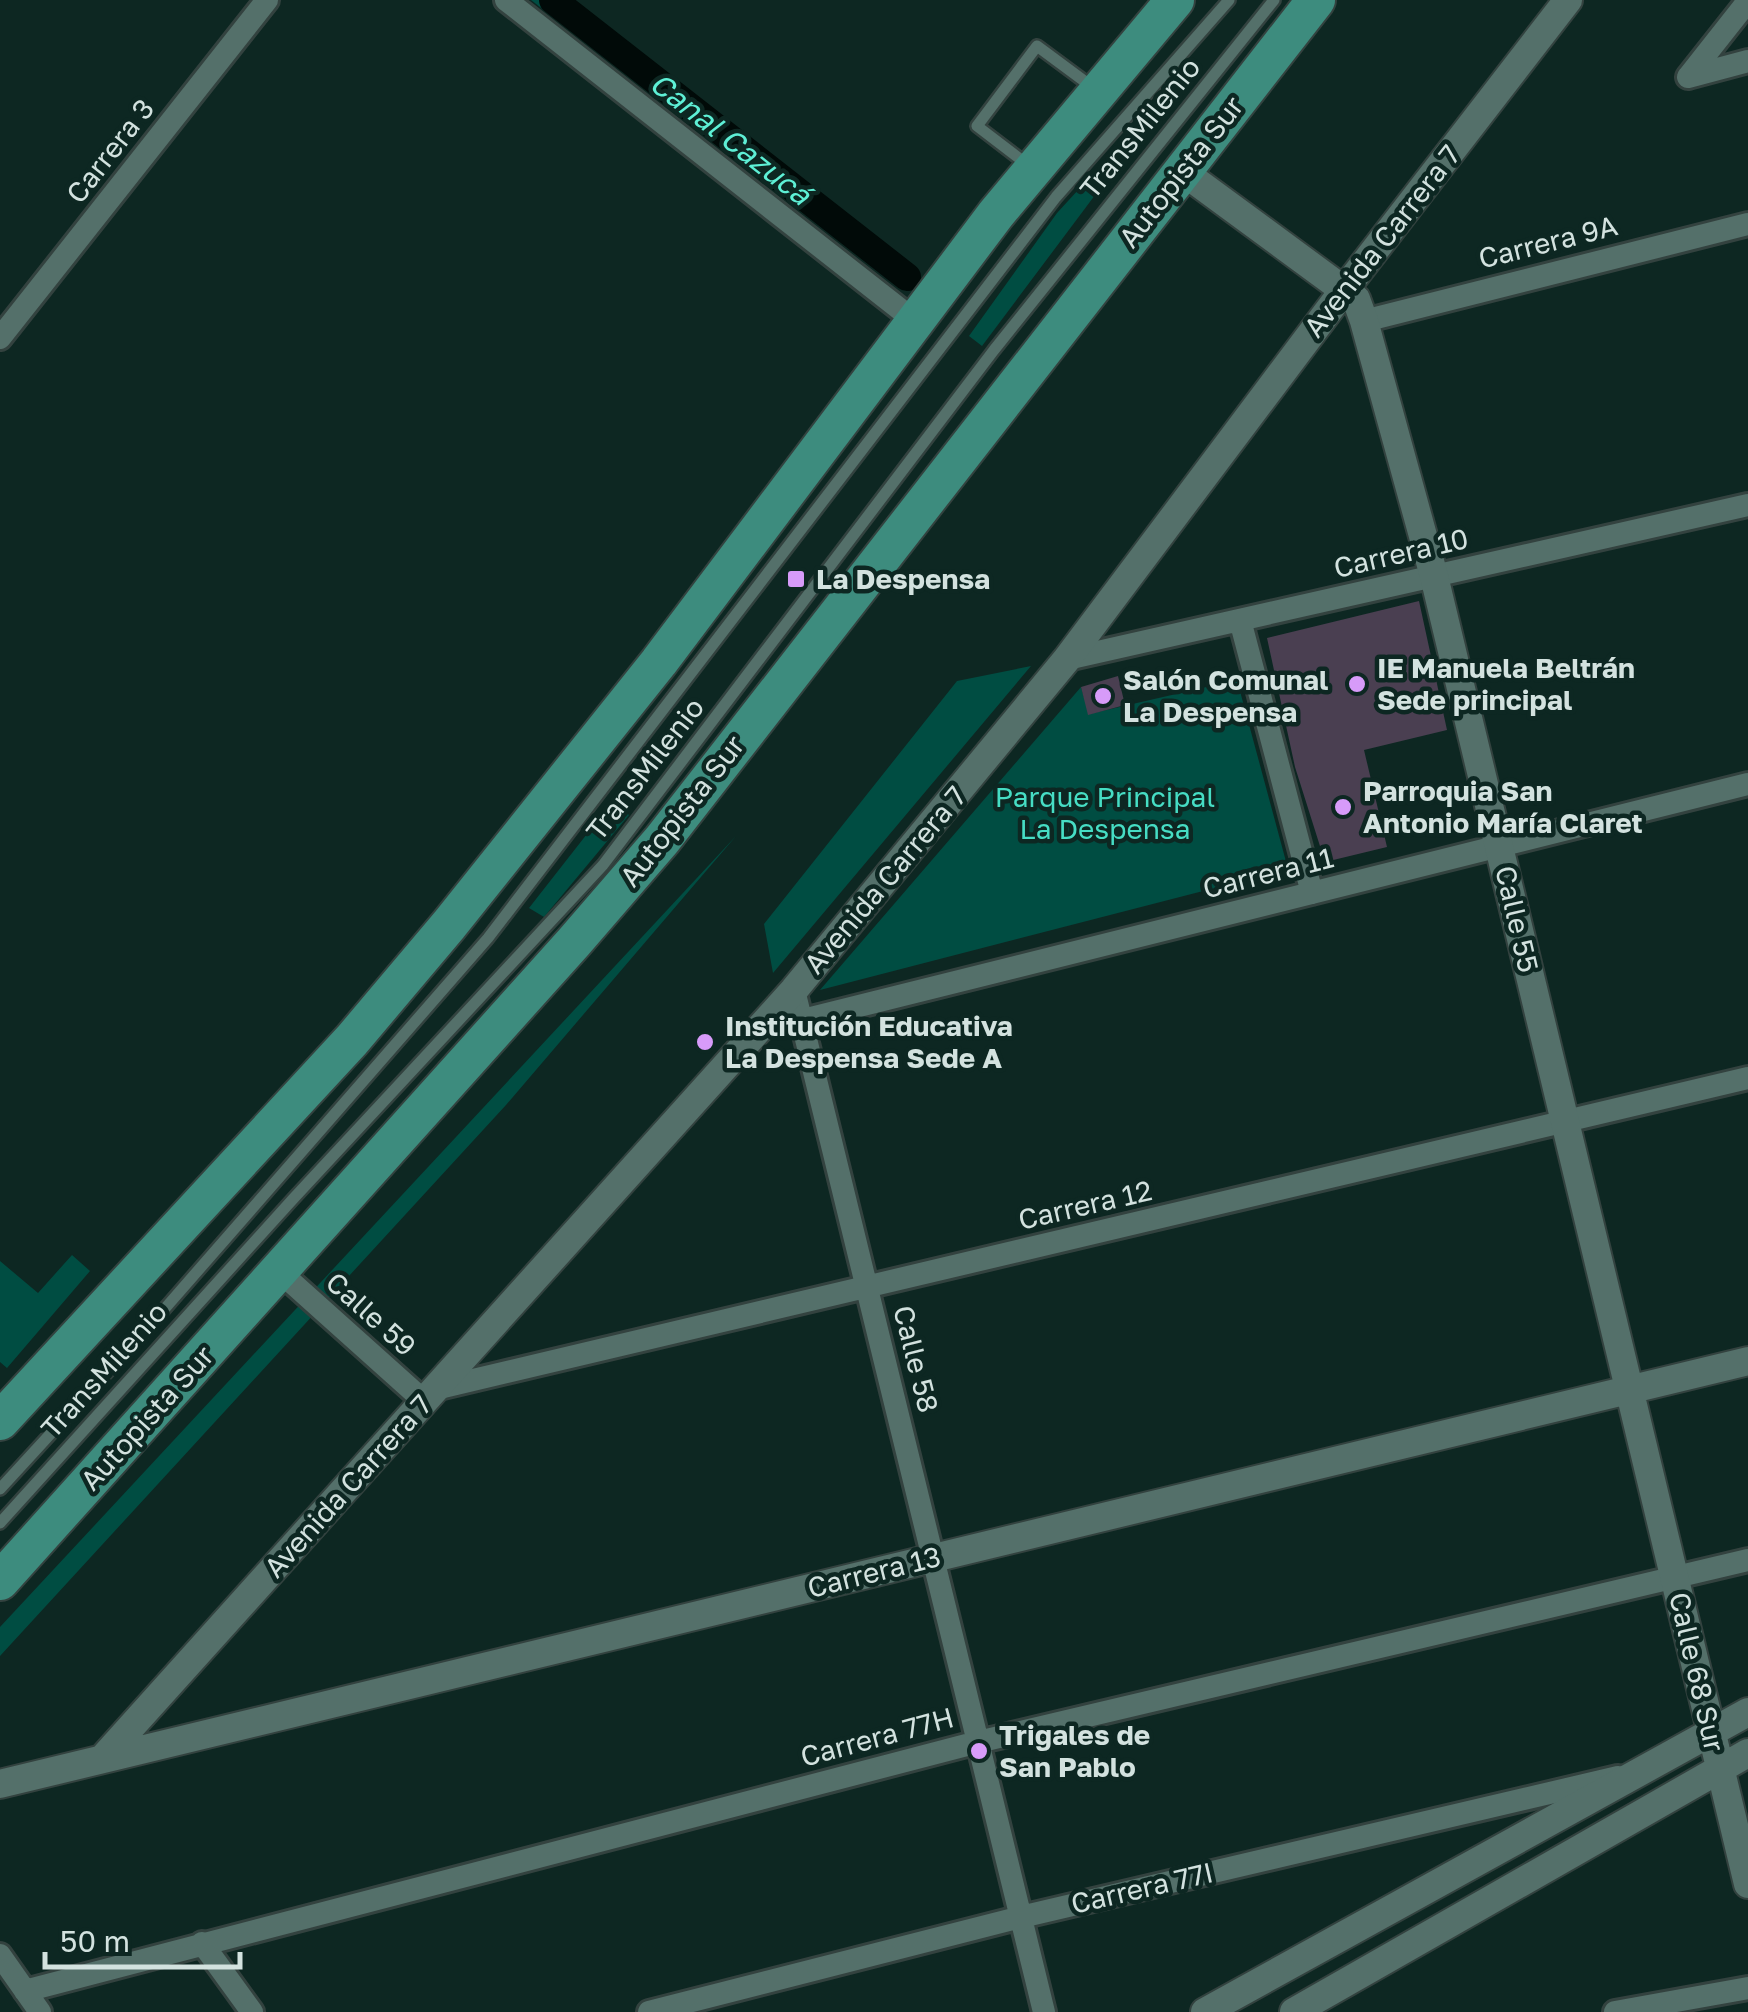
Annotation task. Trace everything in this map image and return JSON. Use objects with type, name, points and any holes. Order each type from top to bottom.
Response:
[{"type":"highway","points":[[0,1421],[326,1070],[437,939],[648,676],[1034,168],[1175,0]]},
{"type":"highway","name":"Autopista Sur","points":[[0,1581],[662,840],[1316,0]]},
{"type":"street","name":"Carrera 3","points":[[0,338],[266,0]]},
{"type":"street","points":[[506,0],[916,321]]},
{"type":"street","name":"Avenida Carrera 7","points":[[104,1758],[794,990],[1067,659],[1568,0]]},
{"type":"street","points":[[1748,1],[1688,78],[1748,61]]},
{"type":"street","name":"Calle 55","points":[[1182,170],[1356,299],[1364,321],[1434,576],[1674,1577]]},
{"type":"street","name":"Carrera 9A","points":[[1364,321],[1748,224]]},
{"type":"street","name":"Carrera 10","points":[[1067,659],[1748,506]]},
{"type":"street","points":[[1240,620],[1312,893]]},
{"type":"street","name":"Carrera 11","points":[[803,1020],[1748,784]]},
{"type":"street","name":"Calle 58","points":[[794,990],[1044,2012]]},
{"type":"street","name":"Carrera 12","points":[[430,1395],[1748,1078]]},
{"type":"street","name":"Calle 59","points":[[279,1272],[430,1395]]},
{"type":"street","name":"Carrera 13","points":[[0,1784],[1748,1362]]},
{"type":"street","name":"Carrera 77H","points":[[25,1991],[978,1742],[1748,1560]]},
{"type":"street","name":"Calle 68 Sur","points":[[1674,1577],[1721,1770],[1739,1811],[1748,1884]]},
{"type":"street","name":"Carrera 77I","points":[[1205,2012],[1748,1712]]},
{"type":"street","points":[[1294,2012],[1748,1753]]},
{"type":"street","name":"Carrera 77I","points":[[650,2012],[1021,1916],[1638,1773]]},
{"type":"street","points":[[202,1943],[252,2012]]},
{"type":"street","points":[[0,1954],[40,2012]]},
{"type":"street","points":[[1615,2012],[1748,1988]]},
{"type":"lane","name":"TransMilenio","points":[[0,1488],[167,1306],[488,938],[1056,197],[1230,0]]},
{"type":"lane","name":"TransMilenio","points":[[0,1523],[292,1199],[603,865],[994,350],[1274,0]]},
{"type":"lane","points":[[1034,168],[977,126],[1038,46],[1098,91]]},
{"type":"green space","points":[[531,0],[571,0],[914,268],[899,287]]},
{"type":"green space","points":[[1157,104],[1161,107],[982,346],[969,336],[1057,213]]},
{"type":"green space","points":[[1031,666],[773,973],[764,924],[957,681]]},
{"type":"green space","name":"Parque Principal La Despensa","points":[[1237,680],[1288,869],[820,990],[1081,687],[1089,714]]},
{"type":"green space","points":[[612,802],[629,815],[544,917],[529,908]]},
{"type":"green space","points":[[736,836],[506,1105],[0,1656],[0,1627]]},
{"type":"green space","points":[[72,1255],[90,1271],[7,1368],[0,1362],[0,1261],[38,1293]]},
{"type":"building","name":"IE Manuela Beltrán Sede principal","points":[[1419,601],[1447,730],[1364,750],[1387,847],[1325,862],[1295,767],[1267,638]]},
{"type":"building","name":"Salón Comunal La Despensa","points":[[1118,676],[1125,705],[1088,715],[1081,687]]},
{"type":"waterway","name":"Canal Cazucá","points":[[553,0],[907,277]]},
{"type":"place","name":"La Despensa","points":[[796,579]]},
{"type":"place","name":"IE Manuela Beltrán Sede principal","points":[[1357,684]]},
{"type":"place","name":"Salón Comunal La Despensa","points":[[1103,696]]},
{"type":"place","name":"Parroquia San Antonio María Claret","points":[[1343,807]]},
{"type":"place","name":"Institución Educativa La Despensa Sede A","points":[[705,1042]]},
{"type":"place","name":"Trigales de San Pablo","points":[[979,1751]]}]
